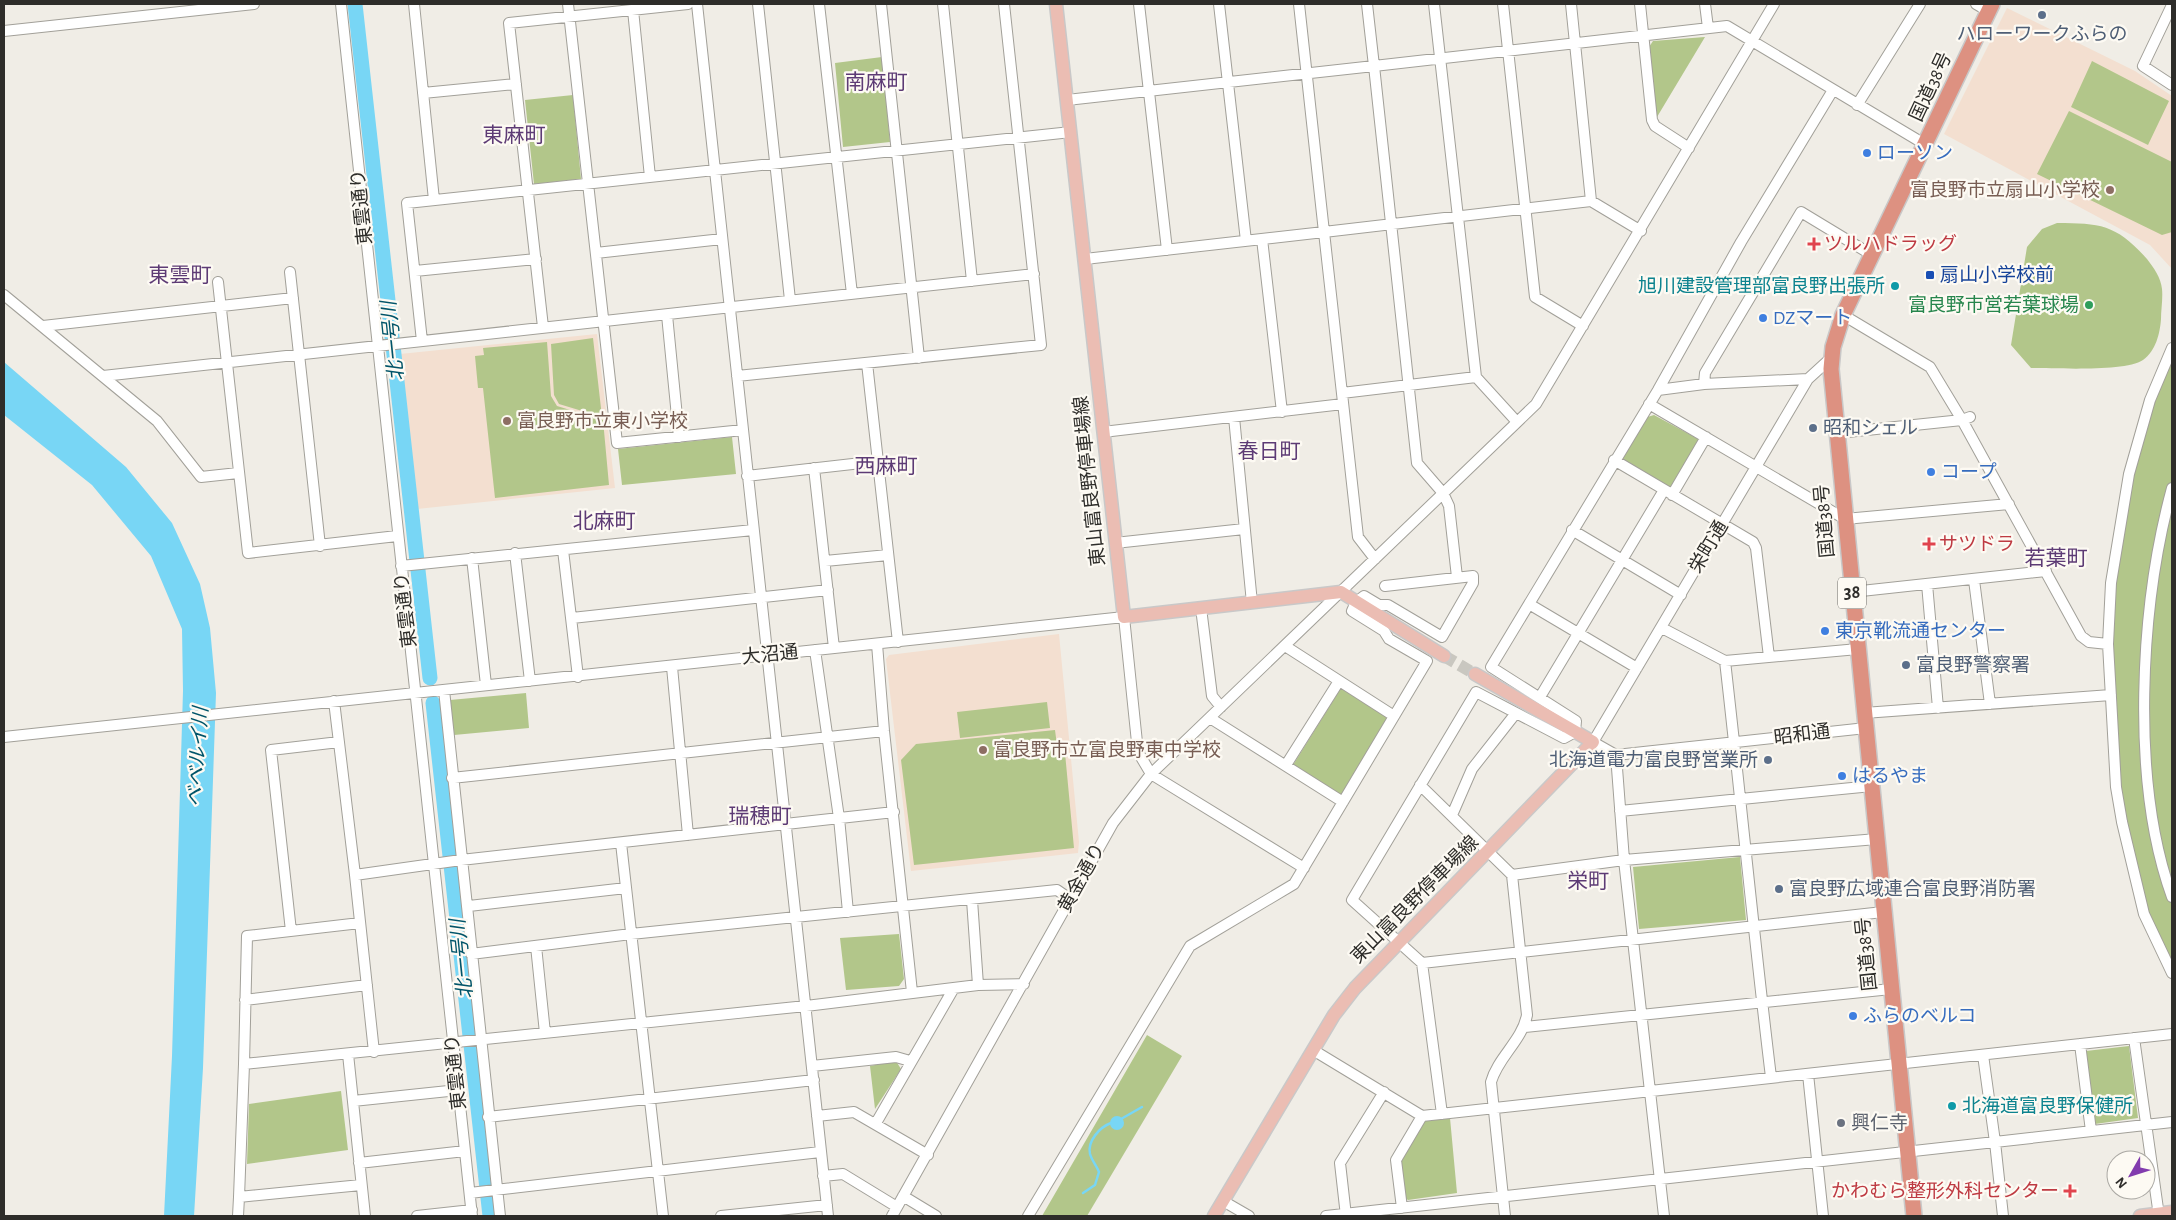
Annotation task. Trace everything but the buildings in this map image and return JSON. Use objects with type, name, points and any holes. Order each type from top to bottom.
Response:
[{"type":"highway","name":"国道38号","points":[[1914,1216],[1852,592],[1831,358],[1843,315],[1926,145],[1985,6]]},
{"type":"main road","name":"東山富良野停車場線","points":[[1056,4],[1124,617]]},
{"type":"main road","points":[[1124,617],[1341,592],[1444,656]]},
{"type":"main road","points":[[1475,674],[1593,742]]},
{"type":"main road","name":"東山富良野停車場線","points":[[1214,1216],[1334,1015],[1355,988],[1398,942],[1490,851],[1593,742]]},
{"type":"main road","points":[[2140,1216],[2172,1212]]},
{"type":"street","points":[[4,31],[254,4]]},
{"type":"street","name":"東雲通り","points":[[341,4],[397,536],[416,693],[449,862],[453,1043],[472,1213]]},
{"type":"street","points":[[414,4],[434,200]]},
{"type":"street","points":[[568,4],[617,444],[743,430]]},
{"type":"street","points":[[543,328],[509,23],[688,4]]},
{"type":"street","points":[[697,4],[828,1216]]},
{"type":"street","points":[[758,4],[790,300]]},
{"type":"street","points":[[819,4],[852,294]]},
{"type":"street","points":[[881,4],[913,287],[919,358]]},
{"type":"street","points":[[943,4],[972,281]]},
{"type":"street","points":[[737,376],[1042,345],[1004,4]]},
{"type":"street","points":[[1139,4],[1167,250]]},
{"type":"street","points":[[1219,4],[1246,241]]},
{"type":"street","points":[[1299,4],[1358,537],[1375,559]]},
{"type":"street","points":[[1367,4],[1417,463],[1443,493],[1449,506],[1457,577]]},
{"type":"street","points":[[1434,4],[1476,377],[1517,422]]},
{"type":"street","points":[[1503,4],[1535,297],[1583,326]]},
{"type":"street","points":[[1571,4],[1591,201]]},
{"type":"street","points":[[1640,4],[1652,120],[1655,126],[1689,148]]},
{"type":"street","points":[[1706,4],[1708,28]]},
{"type":"street","name":"黄金通り","points":[[894,1212],[928,1155],[1113,823],[1151,774],[1536,404],[1641,231],[1773,4]]},
{"type":"street","points":[[1857,105],[1920,4]]},
{"type":"street","points":[[2172,5],[2143,66],[2172,85]]},
{"type":"street","points":[[633,10],[650,177]]},
{"type":"street","points":[[1067,100],[1727,26],[1926,145]]},
{"type":"street","points":[[423,93],[516,84]]},
{"type":"street","points":[[1442,1114],[1422,963],[1352,900],[1476,692],[1564,738],[1576,732],[1576,721],[1491,667],[1614,460],[1658,390],[1741,242],[1833,90]]},
{"type":"street","points":[[422,341],[407,203],[1071,132]]},
{"type":"street","points":[[1085,259],[1457,218],[1591,201],[1641,231]]},
{"type":"street","points":[[1704,384],[1705,373],[1801,212],[1872,255]]},
{"type":"street","points":[[596,253],[722,239]]},
{"type":"street","points":[[1262,239],[1282,412]]},
{"type":"street","points":[[415,272],[536,259]]},
{"type":"street","points":[[290,272],[320,546]]},
{"type":"street","points":[[103,376],[1034,274]]},
{"type":"street","points":[[218,282],[248,553],[397,536]]},
{"type":"street","points":[[4,295],[157,421],[201,477],[238,473]]},
{"type":"street","points":[[42,326],[293,298]]},
{"type":"street","points":[[667,314],[679,437]]},
{"type":"street","points":[[1843,315],[1930,367],[1966,419],[2008,504],[2081,636],[2089,642],[2108,644]]},
{"type":"street","points":[[2172,348],[2145,400],[2129,474],[2111,583],[2108,644],[2116,787],[2122,822],[2144,914],[2172,972]]},
{"type":"street","name":"栄町通","points":[[1593,742],[1808,379],[1831,358]]},
{"type":"street","points":[[868,363],[898,642]]},
{"type":"street","points":[[1342,392],[1476,377]]},
{"type":"street","points":[[1658,390],[1704,384],[1808,379]]},
{"type":"street","points":[[1103,432],[1343,404]]},
{"type":"street","points":[[1649,404],[1845,519],[2008,504]]},
{"type":"street","points":[[1234,417],[1252,603]]},
{"type":"street","points":[[1838,433],[1966,419]]},
{"type":"street","points":[[1540,697],[1622,560],[1706,437]]},
{"type":"street","points":[[1614,460],[1753,542],[1756,548],[1769,657]]},
{"type":"street","points":[[747,476],[879,462]]},
{"type":"street","points":[[814,468],[826,561],[834,648]]},
{"type":"street","points":[[2172,488],[2160,537],[2151,608],[2144,721],[2153,824],[2172,897]]},
{"type":"street","points":[[1115,543],[1244,529]]},
{"type":"street","points":[[401,566],[754,530]]},
{"type":"street","points":[[1572,530],[1680,596]]},
{"type":"street","points":[[564,550],[578,677]]},
{"type":"street","points":[[515,553],[530,681]]},
{"type":"street","points":[[826,561],[888,555]]},
{"type":"street","points":[[472,558],[486,685]]},
{"type":"street","points":[[1852,592],[2046,571]]},
{"type":"street","points":[[1028,1216],[1190,946],[1294,884],[1427,661],[1389,639],[1384,631],[1352,611],[1356,602],[1364,596],[1379,605],[1388,605],[1442,637],[1473,583],[1473,576],[1385,586]]},
{"type":"street","points":[[1974,580],[1990,704]]},
{"type":"street","points":[[1927,584],[1938,708]]},
{"type":"street","points":[[572,618],[828,590]]},
{"type":"street","points":[[1529,604],[1637,668]]},
{"type":"street","points":[[1201,608],[1212,696],[1221,707]]},
{"type":"street","points":[[1124,617],[1138,752],[1151,774],[1304,868]]},
{"type":"street","name":"大沼通","points":[[4,737],[672,667],[1124,617]]},
{"type":"street","points":[[1662,628],[1726,661],[1858,649]]},
{"type":"street","points":[[877,644],[884,731],[912,992]]},
{"type":"street","points":[[1285,646],[1394,716]]},
{"type":"street","points":[[815,650],[839,818],[848,912]]},
{"type":"street","points":[[1726,661],[1752,924],[1770,1077]]},
{"type":"street","points":[[672,667],[688,835]]},
{"type":"street","points":[[1286,765],[1339,681]]},
{"type":"street","points":[[444,690],[452,778],[449,862],[471,954],[474,1041],[488,1117],[490,1189],[500,1216]]},
{"type":"street","points":[[1864,713],[2111,695]]},
{"type":"street","points":[[334,701],[356,875],[374,1052]]},
{"type":"street","points":[[1452,815],[1472,770],[1516,713]]},
{"type":"street","points":[[1210,718],[1343,802]]},
{"type":"street","name":"昭和通","points":[[1616,755],[1866,728]]},
{"type":"street","points":[[452,778],[884,731]]},
{"type":"street","points":[[291,931],[271,750],[339,742]]},
{"type":"street","points":[[1593,742],[1616,755],[1624,860],[1664,1216]]},
{"type":"street","points":[[1420,785],[1512,874],[1526,1016],[1525,1027],[1494,1072],[1491,1082],[1492,1108],[1505,1216]]},
{"type":"street","points":[[1620,811],[1872,786]]},
{"type":"street","points":[[356,875],[449,862],[785,826],[894,812]]},
{"type":"street","points":[[1512,874],[1624,860],[1877,839]]},
{"type":"street","points":[[621,843],[663,1216]]},
{"type":"street","points":[[469,906],[626,888]]},
{"type":"street","points":[[471,954],[631,934],[1057,890],[1070,899]]},
{"type":"street","points":[[972,900],[978,985]]},
{"type":"street","points":[[1422,963],[1752,924],[1883,912]]},
{"type":"street","points":[[238,1216],[247,936],[360,923]]},
{"type":"street","points":[[536,946],[545,1033]]},
{"type":"street","points":[[244,1064],[374,1052],[640,1021],[806,1006],[978,985],[1024,984]]},
{"type":"street","points":[[245,1000],[367,985]]},
{"type":"street","points":[[876,1123],[954,988]]},
{"type":"street","points":[[1525,1027],[1891,988]]},
{"type":"street","points":[[1313,1050],[1422,1116],[2172,1034]]},
{"type":"street","points":[[2134,1038],[2158,1215]]},
{"type":"street","points":[[2080,1044],[2091,1131]]},
{"type":"street","points":[[348,1054],[365,1216]]},
{"type":"street","points":[[1983,1055],[2003,1216]]},
{"type":"street","points":[[812,1066],[896,1057],[910,1062]]},
{"type":"street","points":[[1808,1074],[1822,1216]]},
{"type":"street","points":[[488,1117],[814,1080]]},
{"type":"street","points":[[353,1101],[458,1090]]},
{"type":"street","points":[[1346,1215],[1340,1163],[1384,1092]]},
{"type":"street","points":[[818,1116],[854,1112],[876,1123],[928,1155]]},
{"type":"street","points":[[1402,1208],[1396,1160],[1422,1116]]},
{"type":"street","points":[[1326,1216],[2172,1122]]},
{"type":"street","points":[[359,1163],[465,1151]]},
{"type":"street","points":[[470,1193],[490,1189],[820,1152]]},
{"type":"street","points":[[823,1176],[843,1174],[894,1212]]},
{"type":"street","points":[[239,1197],[361,1184]]},
{"type":"street","points":[[903,1196],[936,1216]]},
{"type":"street","points":[[1223,1201],[1249,1216]]},
{"type":"street","points":[[721,1216],[827,1205]]},
{"type":"street","points":[[417,1216],[472,1213]]},
{"type":"shaded area","name":"富良野市立扇山小学校","points":[[2007,8],[2135,71],[2172,96],[2172,269],[2150,245],[1944,134]]},
{"type":"shaded area","name":"富良野市立東小学校","points":[[597,334],[615,488],[417,509],[400,354]]},
{"type":"shaded area","name":"富良野市立富良野東中学校","points":[[1059,634],[1079,842],[1078,853],[911,871],[886,659],[889,655]]},
{"type":"green space","points":[[1705,37],[1657,117],[1649,47],[1653,41]]},
{"type":"green space","points":[[882,57],[890,142],[843,147],[835,63]]},
{"type":"green space","points":[[2092,61],[2169,101],[2148,145],[2071,107]]},
{"type":"green space","points":[[573,95],[581,179],[534,184],[525,100]]},
{"type":"green space","points":[[2069,111],[2172,162],[2172,232],[2162,235],[2037,174]]},
{"type":"green space","name":"富良野市営若葉球場","points":[[2057,223],[2097,225],[2107,228],[2126,239],[2147,259],[2155,270],[2162,289],[2160,324],[2154,347],[2143,360],[2134,364],[2106,368],[2031,368],[2011,345],[2027,247],[2042,229]]},
{"type":"green space","points":[[593,338],[602,417],[559,404],[554,395],[551,344]]},
{"type":"green space","points":[[547,342],[551,396],[557,406],[603,420],[609,485],[495,498],[483,388],[478,388],[475,356],[484,355],[483,348]]},
{"type":"green space","points":[[2172,348],[2172,973],[2144,914],[2122,822],[2108,644],[2129,474]]},
{"type":"green space","points":[[1654,415],[1700,440],[1671,490],[1619,458],[1644,418]]},
{"type":"green space","points":[[732,437],[736,474],[622,485],[618,449]]},
{"type":"green space","points":[[1341,688],[1388,718],[1341,795],[1293,765]]},
{"type":"green space","points":[[526,693],[529,728],[454,735],[450,700]]},
{"type":"green space","points":[[1047,702],[1050,728],[960,738],[957,712]]},
{"type":"green space","points":[[1055,730],[1058,753],[1065,753],[1074,848],[914,865],[901,760],[916,744]]},
{"type":"green space","points":[[1740,857],[1746,920],[1639,929],[1633,867]]},
{"type":"green space","points":[[899,934],[904,979],[899,986],[846,990],[840,938]]},
{"type":"green space","points":[[1147,1035],[1182,1056],[1087,1216],[1042,1216]]},
{"type":"green space","points":[[2129,1046],[2138,1118],[2095,1124],[2086,1051]]},
{"type":"green space","points":[[896,1061],[901,1069],[875,1109],[870,1066]]},
{"type":"green space","points":[[341,1091],[348,1150],[247,1164],[249,1104]]},
{"type":"green space","points":[[1450,1118],[1457,1193],[1408,1200],[1405,1198],[1401,1162],[1423,1121]]},
{"type":"water","name":"ベベルイ川","points":[[4,362],[126,467],[172,523],[200,584],[210,628],[216,693],[203,1068],[194,1216],[164,1216],[172,1056],[183,691],[182,629],[151,556],[92,485],[4,415]]},
{"type":"water","points":[[1114,1116],[1120,1116],[1124,1123],[1120,1130],[1114,1130],[1110,1126],[1110,1120]]},
{"type":"waterway","name":"北一号川","points":[[355,4],[430,678]]},
{"type":"waterway","name":"北一号川","points":[[433,703],[490,1216]]},
{"type":"waterway","points":[[1121,1119],[1142,1107]]},
{"type":"waterway","points":[[1083,1193],[1095,1185],[1099,1172],[1090,1154],[1090,1144],[1095,1135],[1111,1123]]},
{"type":"tunnel","points":[[1444,656],[1475,674]]},
{"type":"place","name":"ハローワークふらの","points":[[2042,15]]},
{"type":"place","name":"ローソン","points":[[1867,153]]},
{"type":"place","name":"富良野市立扇山小学校","points":[[2110,190]]},
{"type":"place","name":"ツルハドラッグ","points":[[1814,244]]},
{"type":"place","name":"扇山小学校前","points":[[1930,275]]},
{"type":"place","name":"旭川建設管理部富良野出張所","points":[[1895,286]]},
{"type":"place","name":"富良野市営若葉球場","points":[[2089,305]]},
{"type":"place","name":"DZマート","points":[[1763,318]]},
{"type":"place","name":"富良野市立東小学校","points":[[507,421]]},
{"type":"place","name":"昭和シェル","points":[[1813,428]]},
{"type":"place","name":"コープ","points":[[1931,472]]},
{"type":"place","name":"サツドラ","points":[[1929,544]]},
{"type":"place","name":"東京靴流通センター","points":[[1825,631]]},
{"type":"place","name":"富良野警察署","points":[[1906,665]]},
{"type":"place","name":"富良野市立富良野東中学校","points":[[983,750]]},
{"type":"place","name":"北海道電力富良野営業所","points":[[1768,760]]},
{"type":"place","name":"はるやま","points":[[1842,776]]},
{"type":"place","name":"富良野広域連合富良野消防署","points":[[1779,889]]},
{"type":"place","name":"ふらのベルコ","points":[[1853,1016]]},
{"type":"place","name":"北海道富良野保健所","points":[[1952,1106]]},
{"type":"place","name":"興仁寺","points":[[1841,1123]]},
{"type":"place","name":"かわむら整形外科センター","points":[[2070,1191]]},
{"type":"district","name":"南麻町","points":[[876,82]]},
{"type":"district","name":"東麻町","points":[[514,135]]},
{"type":"district","name":"東雲町","points":[[180,275]]},
{"type":"district","name":"春日町","points":[[1269,451]]},
{"type":"district","name":"西麻町","points":[[886,466]]},
{"type":"district","name":"北麻町","points":[[604,521]]},
{"type":"district","name":"若葉町","points":[[2056,558]]},
{"type":"district","name":"瑞穂町","points":[[760,816]]},
{"type":"district","name":"栄町","points":[[1588,881]]}]
